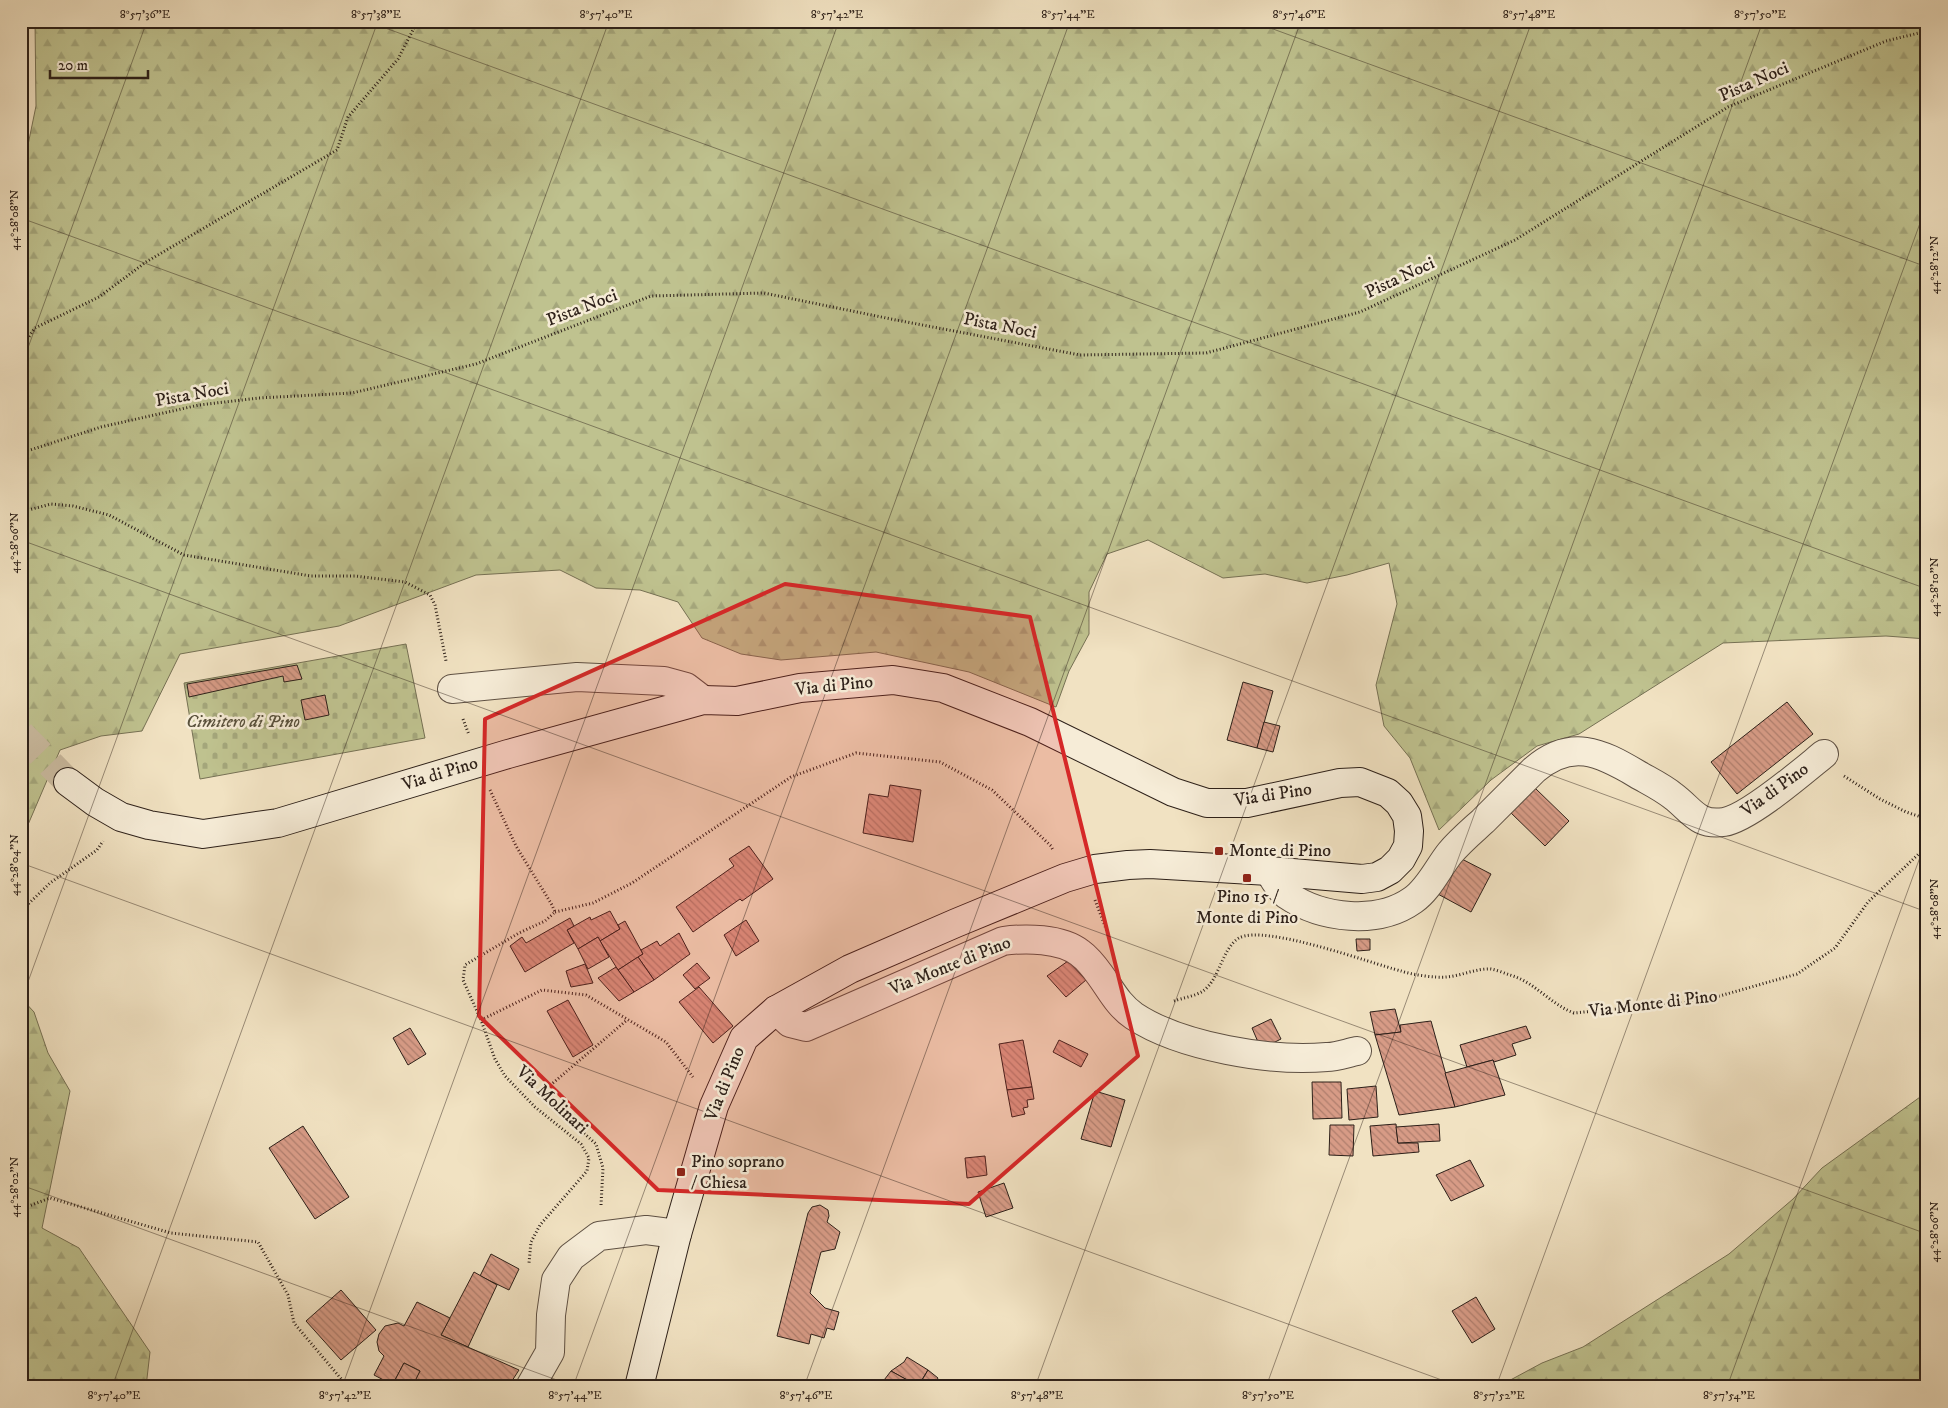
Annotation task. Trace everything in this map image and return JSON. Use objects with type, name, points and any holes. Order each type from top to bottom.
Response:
[{"type":"street","points":[[452,689],[577,677],[664,681],[686,687],[704,700]]},
{"type":"street","name":"Via di Pino","points":[[68,782],[94,802],[122,816],[149,825],[203,834],[278,823],[508,754],[704,700],[737,701],[800,688],[893,680],[943,688],[1030,722],[1173,792],[1207,803],[1247,803],[1340,783],[1360,782],[1388,793],[1400,803],[1407,816],[1409,830],[1408,846],[1401,859],[1390,870],[1377,877],[1362,879],[1269,870],[1150,864],[1128,864],[1095,869],[1065,878],[850,969],[776,1010],[744,1038],[714,1106],[677,1234],[639,1387]]},
{"type":"street","name":"Via di Pino","points":[[1269,870],[1286,894],[1324,911],[1360,916],[1383,914],[1398,909],[1414,900],[1428,886],[1458,846],[1534,770],[1546,760],[1559,754],[1573,751],[1589,751],[1602,755],[1664,789],[1701,820],[1713,823],[1727,821],[1752,809],[1819,758]]},
{"type":"street","name":"Via Monte di Pino","points":[[776,1010],[790,1023],[806,1027],[1003,941],[1022,938],[1057,943],[1079,952],[1100,975],[1110,993],[1120,1004],[1133,1015],[1163,1032],[1213,1046],[1273,1058],[1328,1057],[1357,1051]]},
{"type":"street","points":[[530,1387],[550,1352],[551,1315],[556,1280],[571,1257],[599,1236],[646,1230],[677,1234]]},
{"type":"path","points":[[21,348],[35,328],[99,297],[146,262],[337,150],[348,117],[398,59],[414,28],[437,21]]},
{"type":"path","name":"Pista Noci","points":[[21,453],[101,427],[199,405],[258,398],[352,393],[476,364],[651,296],[764,293],[1080,354],[1206,353],[1360,312],[1515,240],[1728,107],[1886,40],[1927,31]]},
{"type":"path","points":[[21,512],[52,504],[73,506],[109,515],[184,555],[311,576],[355,576],[405,582],[430,595],[436,605],[452,689]]},
{"type":"path","points":[[487,784],[516,846],[555,912],[593,903],[632,884],[791,777],[856,753],[940,762],[992,790],[1051,846],[1065,878]]},
{"type":"path","points":[[1819,758],[1837,772],[1880,799],[1906,812],[1927,819]]},
{"type":"path","points":[[21,911],[50,883],[97,850],[122,816]]},
{"type":"path","name":"Via Monte di Pino","points":[[1133,1015],[1203,991],[1216,974],[1230,947],[1240,938],[1262,935],[1345,953],[1403,972],[1446,977],[1491,969],[1529,983],[1542,991],[1563,1009],[1574,1014],[1702,1001],[1798,974],[1835,948],[1868,902],[1927,846]]},
{"type":"path","points":[[1093,894],[1114,951],[1112,965],[1100,975]]},
{"type":"path","name":"Via Molinari","points":[[528,1269],[531,1242],[540,1225],[587,1172],[589,1158],[581,1144],[535,1107],[505,1076],[495,1059],[464,980],[465,965],[519,933],[545,922],[555,912]]},
{"type":"path","points":[[481,1020],[542,990],[586,995],[666,1042],[714,1106]]},
{"type":"path","points":[[599,1236],[603,1168],[596,1144],[540,1094],[627,1020]]},
{"type":"path","points":[[21,1209],[50,1198],[171,1232],[258,1242],[288,1295],[294,1323],[348,1387]]},
{"type":"highlighted area","points":[[785,584],[1030,617],[1138,1056],[969,1204],[658,1190],[479,1016],[485,719]]},
{"type":"green space","points":[[35,21],[1927,21],[1927,639],[1886,636],[1723,643],[1579,734],[1537,746],[1491,780],[1439,830],[1410,758],[1384,726],[1376,685],[1397,604],[1389,563],[1347,575],[1307,583],[1265,574],[1223,578],[1148,540],[1107,554],[1089,592],[1089,634],[1069,671],[1056,707],[969,672],[876,652],[781,660],[741,654],[702,638],[678,602],[640,590],[596,588],[560,570],[476,575],[339,626],[180,654],[142,731],[101,736],[60,750],[21,841],[21,179],[36,106]]},
{"type":"green space","name":"Cimitero di Pino","points":[[406,644],[425,738],[200,779],[184,683]]},
{"type":"green space","points":[[21,998],[34,1012],[48,1053],[70,1091],[42,1228],[79,1248],[150,1352],[146,1387],[21,1387]]},
{"type":"green space","points":[[1927,1092],[1927,1387],[1505,1387],[1503,1384],[1542,1363],[1583,1347],[1729,1254],[1793,1199],[1822,1168]]},
{"type":"building","points":[[297,665],[302,679],[284,682],[283,676],[189,697],[187,684]]},
{"type":"building","points":[[1243,682],[1273,691],[1257,748],[1227,740]]},
{"type":"building","points":[[325,695],[329,715],[305,720],[301,700]]},
{"type":"building","points":[[1787,702],[1813,734],[1737,794],[1711,762]]},
{"type":"building","points":[[1264,722],[1280,726],[1273,752],[1257,748]]},
{"type":"building","points":[[890,785],[921,790],[913,842],[863,833],[869,794],[888,797]]},
{"type":"building","points":[[1535,788],[1569,821],[1545,846],[1510,812]]},
{"type":"building","points":[[749,846],[773,879],[742,901],[740,899],[693,932],[676,907],[734,866],[729,859]]},
{"type":"building","points":[[1456,856],[1491,874],[1471,912],[1436,893]]},
{"type":"building","points":[[610,911],[620,929],[600,941],[598,937],[578,949],[567,930],[590,917],[591,920]]},
{"type":"building","points":[[570,918],[574,926],[567,930],[574,943],[525,972],[510,946],[522,937],[526,943]]},
{"type":"building","points":[[746,920],[759,941],[736,956],[724,935]]},
{"type":"building","points":[[625,921],[643,954],[618,970],[600,941],[620,929],[618,925]]},
{"type":"building","points":[[679,933],[690,954],[654,980],[638,957],[643,954],[641,950],[657,941],[660,946]]},
{"type":"building","points":[[598,937],[609,957],[588,969],[578,949]]},
{"type":"building","points":[[1356,939],[1370,939],[1370,950],[1357,951]]},
{"type":"building","points":[[638,957],[654,980],[634,992],[618,970]]},
{"type":"building","points":[[1068,961],[1086,980],[1066,997],[1047,976]]},
{"type":"building","points":[[697,963],[710,978],[695,989],[683,975]]},
{"type":"building","points":[[585,964],[593,983],[571,987],[566,971]]},
{"type":"building","points":[[616,967],[634,992],[619,1001],[598,978]]},
{"type":"building","points":[[699,987],[733,1026],[713,1043],[679,1002]]},
{"type":"building","points":[[568,1000],[593,1045],[573,1057],[547,1011]]},
{"type":"building","points":[[1395,1009],[1401,1032],[1375,1035],[1370,1012]]},
{"type":"building","points":[[1271,1019],[1281,1039],[1261,1049],[1252,1028]]},
{"type":"building","points":[[1431,1021],[1455,1107],[1399,1115],[1375,1035],[1401,1032],[1400,1025]]},
{"type":"building","points":[[1526,1026],[1531,1038],[1512,1044],[1516,1055],[1494,1062],[1493,1060],[1467,1067],[1460,1045]]},
{"type":"building","points":[[410,1028],[426,1054],[408,1065],[393,1038]]},
{"type":"building","points":[[1023,1040],[1032,1087],[1007,1090],[999,1044]]},
{"type":"building","points":[[1059,1040],[1088,1054],[1081,1067],[1053,1052]]},
{"type":"building","points":[[1493,1060],[1505,1095],[1455,1107],[1445,1073]]},
{"type":"building","points":[[1312,1082],[1341,1082],[1342,1118],[1313,1119]]},
{"type":"building","points":[[1376,1086],[1378,1117],[1349,1120],[1347,1089]]},
{"type":"building","points":[[1032,1087],[1034,1099],[1027,1100],[1028,1107],[1023,1108],[1025,1114],[1012,1117],[1007,1090]]},
{"type":"building","points":[[1095,1091],[1125,1100],[1111,1147],[1081,1139]]},
{"type":"building","points":[[1396,1124],[1398,1143],[1418,1143],[1419,1152],[1373,1156],[1370,1126]]},
{"type":"building","points":[[1439,1124],[1440,1141],[1398,1143],[1396,1127]]},
{"type":"building","points":[[1330,1125],[1354,1125],[1353,1156],[1329,1155]]},
{"type":"building","points":[[303,1126],[349,1197],[315,1219],[269,1148]]},
{"type":"building","points":[[985,1156],[987,1175],[967,1178],[965,1158]]},
{"type":"building","points":[[1470,1160],[1484,1186],[1451,1201],[1436,1175]]},
{"type":"building","points":[[1004,1183],[1013,1208],[986,1217],[978,1192]]},
{"type":"building","points":[[820,1205],[828,1210],[827,1222],[840,1232],[835,1249],[821,1252],[810,1293],[825,1308],[839,1312],[834,1330],[827,1328],[824,1338],[811,1334],[809,1344],[777,1336],[808,1213],[812,1207]]},
{"type":"building","points":[[491,1254],[519,1269],[509,1290],[480,1276]]},
{"type":"building","points":[[474,1272],[497,1285],[468,1347],[441,1335]]},
{"type":"building","points":[[341,1290],[376,1330],[341,1360],[306,1321]]},
{"type":"building","points":[[1476,1297],[1495,1329],[1472,1343],[1452,1311]]},
{"type":"building","points":[[417,1302],[450,1318],[441,1335],[519,1370],[508,1387],[428,1387],[415,1380],[420,1371],[404,1363],[395,1380],[397,1381],[395,1386],[374,1375],[384,1356],[379,1351],[377,1342],[379,1334],[385,1326],[398,1323],[404,1326]]},
{"type":"building","points":[[907,1357],[928,1370],[918,1386],[891,1371],[904,1362]]},
{"type":"building","points":[[404,1363],[420,1371],[412,1387],[395,1380]]},
{"type":"building","points":[[928,1370],[938,1378],[933,1387],[918,1387]]},
{"type":"building","points":[[891,1371],[918,1387],[886,1387],[881,1384]]},
{"type":"tunnel","points":[[21,734],[68,782]]},
{"type":"place","name":"Monte di Pino","points":[[1219,851]]},
{"type":"place","name":"Pino 15 / Monte di Pino","points":[[1247,878]]},
{"type":"place","name":"Pino soprano / Chiesa","points":[[681,1172]]}]
